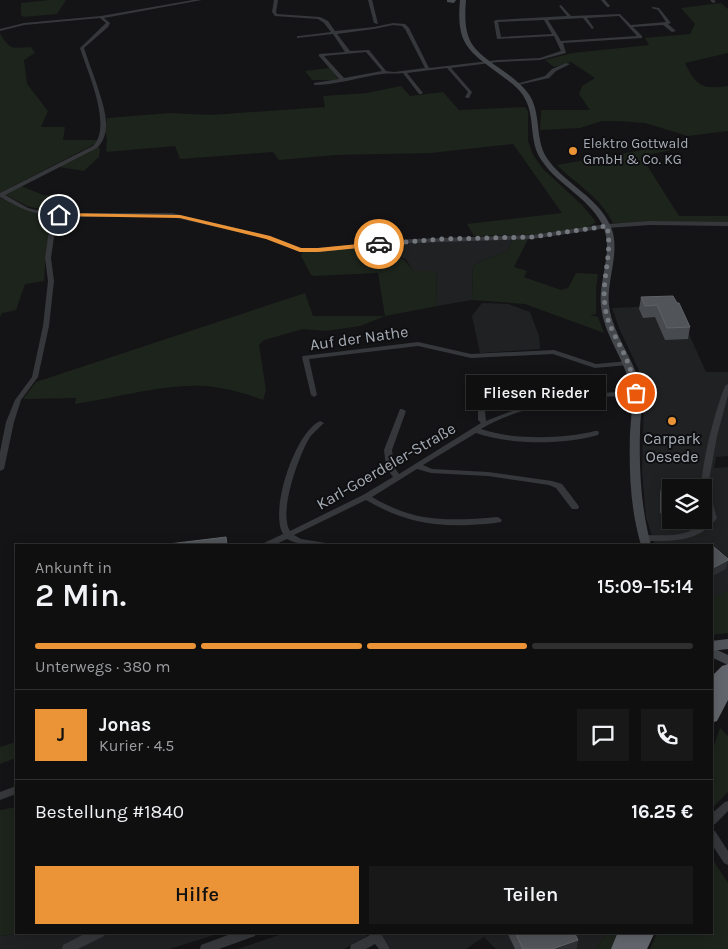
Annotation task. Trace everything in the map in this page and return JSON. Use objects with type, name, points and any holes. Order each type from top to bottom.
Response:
[{"type":"highway","points":[[713,688],[721,676],[728,670]]},
{"type":"highway","points":[[713,712],[728,685]]},
{"type":"highway","points":[[621,949],[627,934]]},
{"type":"highway","points":[[637,949],[644,934]]},
{"type":"main road","points":[[713,646],[728,644]]},
{"type":"street","points":[[0,30],[34,23],[101,17],[200,0]]},
{"type":"street","points":[[276,0],[274,12],[276,15],[319,18],[326,22],[347,52]]},
{"type":"street","points":[[370,0],[376,23]]},
{"type":"street","points":[[463,0],[464,37],[474,51],[518,84],[530,101],[535,140],[545,161],[597,212],[607,226],[610,241],[604,291],[605,306],[611,328],[628,363],[636,393],[636,500],[644,541],[686,537],[704,530],[713,518],[712,506],[704,490],[728,386]]},
{"type":"street","points":[[603,0],[608,6]]},
{"type":"street","points":[[562,6],[570,18]]},
{"type":"street","points":[[631,26],[665,24],[669,22],[659,9],[653,8]]},
{"type":"street","points":[[518,12],[524,20]]},
{"type":"street","points":[[555,35],[500,38],[496,21],[620,15],[640,37],[560,42]]},
{"type":"street","points":[[101,17],[108,23],[82,48],[104,117],[100,143],[1,195],[26,209],[59,215],[180,216],[268,237],[300,250],[443,239],[532,237],[607,226],[650,223],[728,224]]},
{"type":"street","points":[[584,17],[592,28]]},
{"type":"street","points":[[316,84],[385,72],[428,70],[487,62],[540,59],[561,54],[564,52],[564,48],[545,19]]},
{"type":"street","points":[[298,37],[393,24],[406,26],[428,70]]},
{"type":"street","points":[[665,24],[674,31]]},
{"type":"street","points":[[344,80],[321,55],[365,50],[370,53],[385,72]]},
{"type":"street","points":[[518,84],[547,77],[554,70],[568,64]]},
{"type":"street","points":[[448,67],[470,92],[466,98]]},
{"type":"street","points":[[404,72],[421,93]]},
{"type":"street","points":[[0,469],[10,422],[18,400],[35,377],[46,326],[51,281],[48,258],[49,248],[52,230],[59,215]]},
{"type":"street","name":"Auf der Nathe","points":[[314,394],[305,357],[418,344],[471,356],[554,352],[595,366],[628,363]]},
{"type":"street","name":"Karl-Goerdeler-Straße","points":[[269,544],[366,497],[504,414],[536,405],[636,393]]},
{"type":"street","points":[[481,401],[482,420],[485,424]]},
{"type":"street","points":[[397,477],[390,467],[388,450],[402,411]]},
{"type":"street","points":[[317,544],[300,541],[288,535],[284,528],[282,513],[288,480],[301,448],[311,431],[320,423]]},
{"type":"street","points":[[476,430],[492,435],[552,440],[586,436],[595,433]]},
{"type":"street","points":[[417,466],[431,471],[488,474],[550,483],[559,486],[575,507]]},
{"type":"street","points":[[366,497],[402,515],[428,522],[454,524],[498,520]]},
{"type":"street","points":[[713,653],[728,660]]},
{"type":"street","points":[[0,796],[15,790]]},
{"type":"street","points":[[713,819],[728,805]]},
{"type":"street","points":[[713,837],[728,860]]},
{"type":"street","points":[[67,949],[96,934]]},
{"type":"street","points":[[205,949],[246,934]]},
{"type":"street","points":[[355,949],[375,935],[385,949]]},
{"type":"shaded area","points":[[66,0],[57,14],[24,17],[21,15],[21,3]]},
{"type":"shaded area","points":[[721,3],[728,9],[728,53],[685,63],[693,77],[701,85],[706,87],[728,86],[728,131],[688,136],[645,123],[618,121],[602,121],[580,128],[540,130],[541,110],[590,110],[579,94],[582,86],[595,78],[571,62],[554,67],[545,60],[572,53],[649,45],[645,38],[690,34],[695,24],[681,8]]},
{"type":"shaded area","points":[[0,33],[9,46],[15,48],[31,47],[35,53],[24,60],[27,84],[48,111],[41,127],[65,127],[63,140],[98,140],[97,143],[0,193]]},
{"type":"shaded area","points":[[330,68],[337,80],[312,80],[305,71]]},
{"type":"shaded area","points":[[401,86],[410,96],[443,92],[459,110],[525,107],[528,111],[528,141],[533,155],[543,169],[582,205],[596,222],[587,227],[557,233],[474,236],[467,224],[562,213],[513,144],[431,153],[335,155],[279,160],[273,152],[180,159],[175,146],[106,152],[107,139],[105,131],[107,118],[171,113],[210,115],[325,107],[323,96],[367,93]]},
{"type":"shaded area","points":[[671,145],[677,149],[641,156],[679,216],[728,216],[728,222],[613,223],[595,198],[557,165]]},
{"type":"shaded area","points":[[98,147],[100,149],[99,157],[84,171],[59,167]]},
{"type":"shaded area","points":[[21,186],[43,195],[66,197],[55,213],[27,206],[4,194]]},
{"type":"shaded area","points":[[0,198],[35,213],[52,216],[46,250],[44,281],[25,284],[16,310],[2,313],[0,317]]},
{"type":"shaded area","points":[[513,238],[508,251],[473,266],[472,300],[437,306],[436,271],[413,271],[406,259],[398,257],[375,259],[367,247],[423,242]]},
{"type":"shaded area","points":[[513,238],[528,239],[514,267],[527,271],[524,277],[561,290],[568,288],[576,273],[598,274],[596,314],[590,315],[598,317],[604,333],[525,304],[472,300],[473,266],[508,251]]},
{"type":"shaded area","points":[[367,247],[375,259],[397,257],[405,261],[413,271],[436,271],[437,306],[385,316],[378,273],[315,276],[311,275],[301,256],[303,252]]},
{"type":"shaded area","points":[[305,293],[313,316],[385,316],[360,326],[326,331],[303,329],[264,340],[259,345],[266,390],[263,400],[233,391],[203,386],[156,389],[75,404],[76,398],[23,399],[36,382]]},
{"type":"shaded area","points":[[482,303],[508,304],[530,312],[539,336],[540,349],[480,353],[472,316]]},
{"type":"shaded area","points":[[676,305],[706,372],[728,372],[728,456],[716,457],[714,468],[728,467],[728,591],[713,598],[713,544],[655,544],[646,517],[642,471],[644,393],[642,377],[619,328],[612,308]]},
{"type":"shaded area","points":[[728,591],[728,633],[713,635],[713,597]]},
{"type":"shaded area","points":[[720,728],[728,736],[728,792],[713,807],[713,749]]},
{"type":"shaded area","points":[[15,742],[15,758],[0,764],[0,747]]},
{"type":"shaded area","points":[[15,807],[15,934],[0,936],[0,810]]},
{"type":"shaded area","points":[[713,860],[728,883],[728,949],[650,949],[657,934],[713,934]]},
{"type":"shaded area","points":[[15,934],[217,934],[170,949],[0,949],[0,936]]},
{"type":"shaded area","points":[[282,934],[366,934],[367,936],[344,949],[238,949]]},
{"type":"shaded area","points":[[380,934],[605,934],[596,949],[496,949],[484,937],[466,949],[390,949]]},
{"type":"shaded area","points":[[605,934],[619,934],[613,949],[596,949]]},
{"type":"building","points":[[673,296],[677,303],[679,303],[690,327],[667,328],[657,305],[645,306],[641,297]]},
{"type":"building","points":[[226,537],[227,544],[169,544]]},
{"type":"building","points":[[713,547],[728,560],[713,568]]},
{"type":"building","points":[[516,934],[575,934],[578,940],[555,949],[523,949]]},
{"type":"way so far","points":[[379,244],[443,239],[532,237],[607,226],[610,255],[604,291],[605,306],[611,328],[628,363],[636,393]]},
{"type":"place","name":"Elektro Gottwald GmbH & Co. KG","points":[[573,151]]},
{"type":"place","name":"Fliesen Rieder","points":[[636,393]]},
{"type":"place","name":"Carpark Oesede","points":[[672,421]]},
{"type":"route","points":[[59,215],[180,216],[268,237],[300,250],[379,244]]}]
